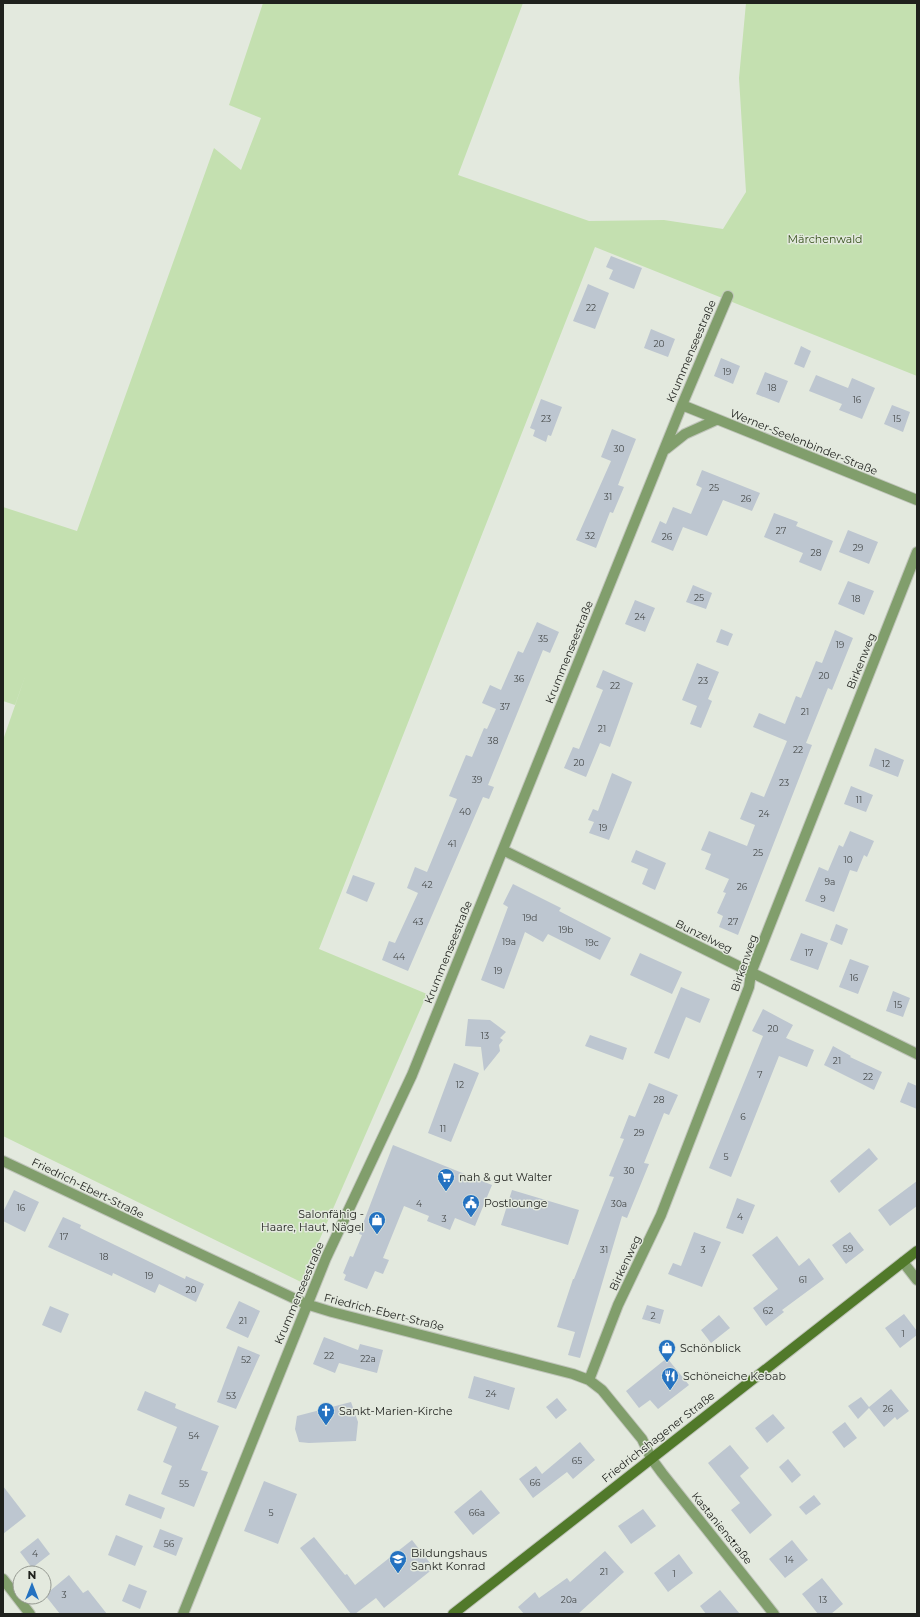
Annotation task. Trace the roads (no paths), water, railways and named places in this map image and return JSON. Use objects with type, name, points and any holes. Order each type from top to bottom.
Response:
[{"type":"main road","name":"Friedrichshagener Straße","points":[[453,1614],[917,1251]]},
{"type":"street","name":"Krummenseestraße","points":[[183,1614],[306,1304],[326,1258],[412,1076],[682,405],[728,296]]},
{"type":"street","name":"Werner-Seelenbinder-Straße","points":[[682,405],[917,500]]},
{"type":"street","points":[[663,452],[685,434],[716,420]]},
{"type":"street","name":"Birkenweg","points":[[589,1380],[618,1305],[661,1215],[749,987],[751,973],[917,552]]},
{"type":"street","name":"Bunzelweg","points":[[503,850],[917,1054]]},
{"type":"street","name":"Friedrich-Ebert-Straße","points":[[3,1161],[306,1304],[332,1312],[560,1370],[589,1380],[602,1390],[642,1439],[651,1458]]},
{"type":"street","points":[[903,1262],[917,1280]]},
{"type":"street","name":"Kastanienstraße","points":[[651,1458],[774,1614]]},
{"type":"street","points":[[3,1579],[30,1614]]},
{"type":"place","name":"nah & gut Walter","points":[[446,1192]]},
{"type":"place","name":"Postlounge","points":[[471,1218]]},
{"type":"place","name":"Salonfähig - Haare, Haut, Nägel","points":[[377,1235]]},
{"type":"place","name":"Schönblick","points":[[667,1363]]},
{"type":"place","name":"Schöneiche Kebab","points":[[670,1391]]},
{"type":"place","name":"Sankt-Marien-Kirche","points":[[326,1426]]},
{"type":"place","name":"Bildungshaus Sankt Konrad","points":[[398,1574]]},
{"type":"park label","name":"Märchenwald","points":[[825,239]]}]
